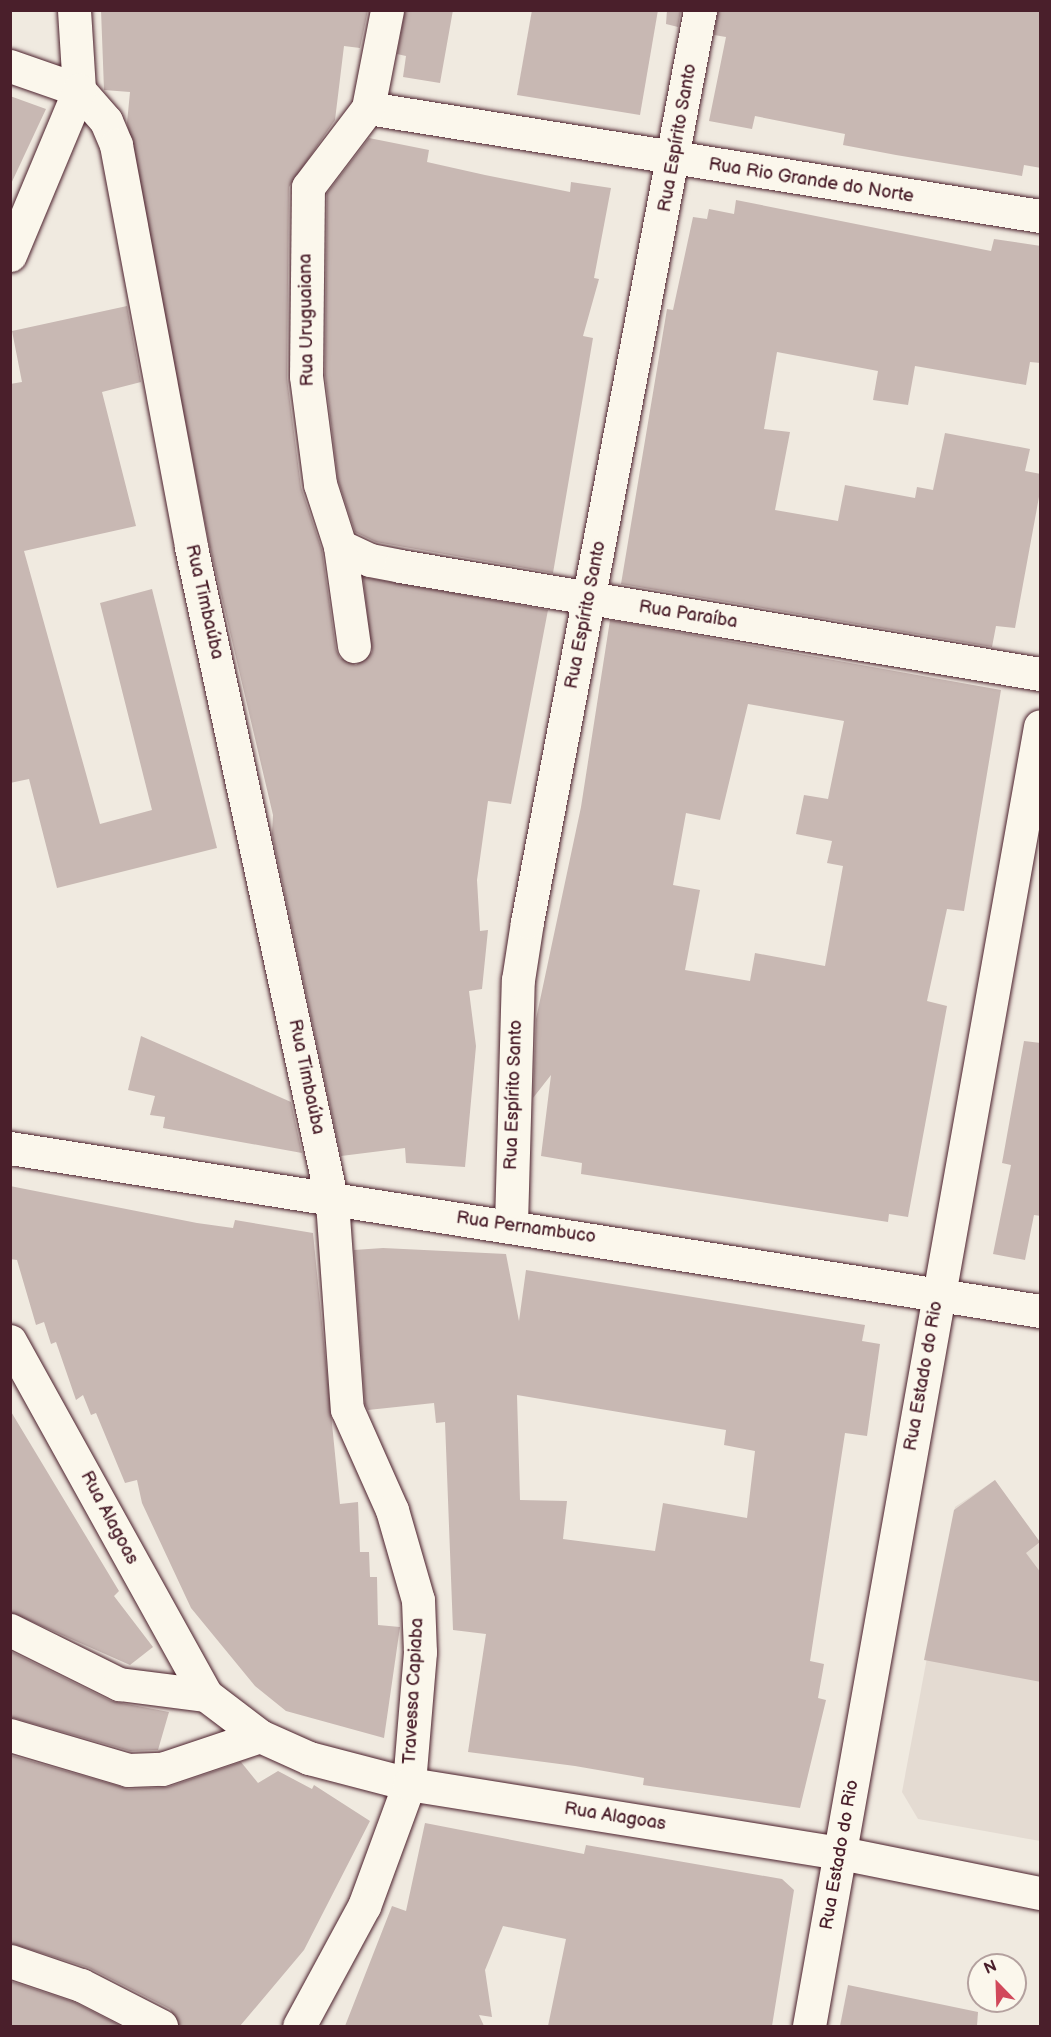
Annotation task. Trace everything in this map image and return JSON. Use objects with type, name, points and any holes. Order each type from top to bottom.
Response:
[{"type":"street","points":[[10,255],[79,90],[74,10]]},
{"type":"street","name":"Rua Uruguaiana","points":[[354,646],[340,546],[320,484],[306,376],[308,187],[368,108],[387,10]]},
{"type":"street","name":"Rua Espírito Santo","points":[[511,1224],[518,980],[589,598],[675,160],[700,10]]},
{"type":"street","points":[[10,66],[79,90]]},
{"type":"street","name":"Rua Timbaúba","points":[[79,90],[106,121],[116,145],[191,547],[332,1202]]},
{"type":"street","name":"Rua Rio Grande do Norte","points":[[368,108],[675,160],[1041,216]]},
{"type":"street","name":"Rua Paraíba","points":[[340,546],[370,560],[1041,674]]},
{"type":"street","name":"Rua Estado do Rio","points":[[809,2026],[1039,744]]},
{"type":"street","name":"Rua Pernambuco","points":[[10,1148],[332,1202],[511,1224],[1041,1311]]},
{"type":"street","name":"Travessa Capiaba","points":[[299,2026],[364,1906],[409,1784],[420,1652],[418,1600],[392,1510],[347,1409],[332,1202]]},
{"type":"street","name":"Rua Alagoas","points":[[10,1341],[20,1366],[206,1695],[260,1736],[309,1758],[409,1784],[841,1853],[1041,1893]]},
{"type":"street","points":[[10,1630],[119,1684],[206,1695]]},
{"type":"street","points":[[10,1735],[128,1770],[162,1769],[260,1736]]},
{"type":"street","points":[[10,1961],[81,1985],[161,2026]]},
{"type":"shaded area","points":[[995,1480],[1040,1544],[1040,1841],[918,1819],[902,1792],[955,1507]]},
{"type":"building","points":[[101,10],[368,10],[360,48],[344,46],[335,120],[289,187],[287,378],[301,487],[322,550],[336,649],[340,658],[356,665],[372,652],[363,577],[548,610],[511,804],[488,801],[477,880],[480,931],[488,930],[482,989],[469,991],[476,1046],[465,1167],[406,1163],[405,1148],[341,1156],[272,834],[273,815],[209,543],[127,123],[130,92],[104,90]]},
{"type":"building","points":[[405,10],[453,10],[440,83],[403,77],[406,56],[397,54]]},
{"type":"building","points":[[532,10],[658,10],[640,115],[517,95]]},
{"type":"building","points":[[667,10],[681,10],[678,27],[666,24]]},
{"type":"building","points":[[718,10],[1041,10],[1041,168],[1024,165],[1022,176],[896,155],[843,145],[845,134],[755,116],[752,129],[709,121],[726,37],[714,35]]},
{"type":"building","points":[[10,96],[46,109],[10,186]]},
{"type":"building","points":[[369,138],[429,150],[427,162],[485,175],[570,192],[571,182],[611,188],[594,278],[599,279],[583,336],[593,338],[553,573],[376,542],[355,532],[338,480],[325,375],[327,193]]},
{"type":"building","points":[[736,200],[991,251],[994,239],[1041,246],[1041,363],[1030,362],[1026,385],[915,366],[908,405],[873,400],[878,371],[777,352],[764,429],[790,432],[775,510],[838,521],[845,485],[915,498],[917,487],[933,490],[945,433],[1030,449],[1025,471],[1041,474],[1041,486],[1015,628],[996,626],[992,647],[621,584],[667,309],[673,310],[693,217],[707,219],[709,209],[734,214]]},
{"type":"building","points":[[127,306],[141,382],[102,392],[136,526],[24,551],[100,824],[152,810],[100,603],[152,589],[217,848],[57,888],[29,779],[10,783],[10,384],[22,382],[12,331]]},
{"type":"building","points":[[610,620],[1001,690],[964,911],[947,909],[927,1001],[947,1006],[908,1217],[889,1214],[888,1222],[581,1174],[582,1163],[541,1156],[551,1075],[533,1098],[536,1019],[581,807]],"holes":[[[748,704],[844,721],[828,799],[804,795],[796,834],[832,841],[827,863],[843,866],[825,966],[755,953],[750,981],[685,970],[700,890],[673,885],[686,813],[720,820]]]},
{"type":"building","points":[[141,1036],[291,1102],[302,1153],[163,1128],[165,1117],[150,1115],[155,1096],[128,1090]]},
{"type":"building","points":[[1024,1041],[1041,1043],[1041,1216],[1034,1215],[1025,1260],[993,1254],[1011,1165],[1002,1163]]},
{"type":"building","points":[[10,1186],[197,1223],[233,1228],[235,1220],[313,1233],[340,1504],[358,1502],[360,1552],[369,1552],[370,1577],[377,1577],[378,1625],[400,1627],[384,1738],[286,1711],[255,1686],[191,1608],[142,1503],[137,1480],[125,1483],[96,1413],[91,1415],[83,1395],[76,1400],[56,1342],[51,1344],[44,1322],[36,1325],[17,1260],[10,1259]]},
{"type":"building","points":[[383,1248],[506,1254],[519,1321],[526,1270],[865,1325],[862,1341],[880,1344],[867,1436],[845,1433],[810,1661],[824,1664],[818,1698],[826,1700],[800,1808],[643,1785],[644,1778],[575,1766],[468,1752],[486,1634],[453,1630],[445,1422],[436,1423],[434,1403],[368,1410],[365,1404],[354,1250]],"holes":[[[517,1395],[726,1430],[724,1445],[755,1451],[747,1518],[663,1503],[655,1551],[563,1539],[567,1501],[520,1500]]]},
{"type":"building","points":[[10,1410],[119,1591],[114,1596],[153,1647],[130,1665],[10,1612]]},
{"type":"building","points":[[995,1480],[1040,1542],[1026,1553],[1041,1573],[1041,1682],[924,1660],[954,1510]]},
{"type":"building","points":[[10,1651],[111,1701],[169,1712],[158,1750],[130,1751],[10,1717]]},
{"type":"building","points":[[10,1755],[129,1789],[168,1787],[241,1762],[258,1783],[278,1771],[312,1789],[314,1785],[370,1821],[304,1950],[240,2026],[179,2026],[170,2009],[89,1968],[10,1943]]},
{"type":"building","points":[[425,1823],[584,1854],[586,1845],[782,1879],[794,1890],[772,2026],[548,2026],[566,1939],[503,1926],[485,1970],[492,2017],[479,2015],[484,2026],[345,2026],[392,1906],[406,1911]]},
{"type":"building","points":[[10,1981],[74,2002],[121,2026],[10,2026]]},
{"type":"building","points":[[848,1985],[967,2010],[967,2013],[978,2013],[977,2026],[840,2026]]}]
